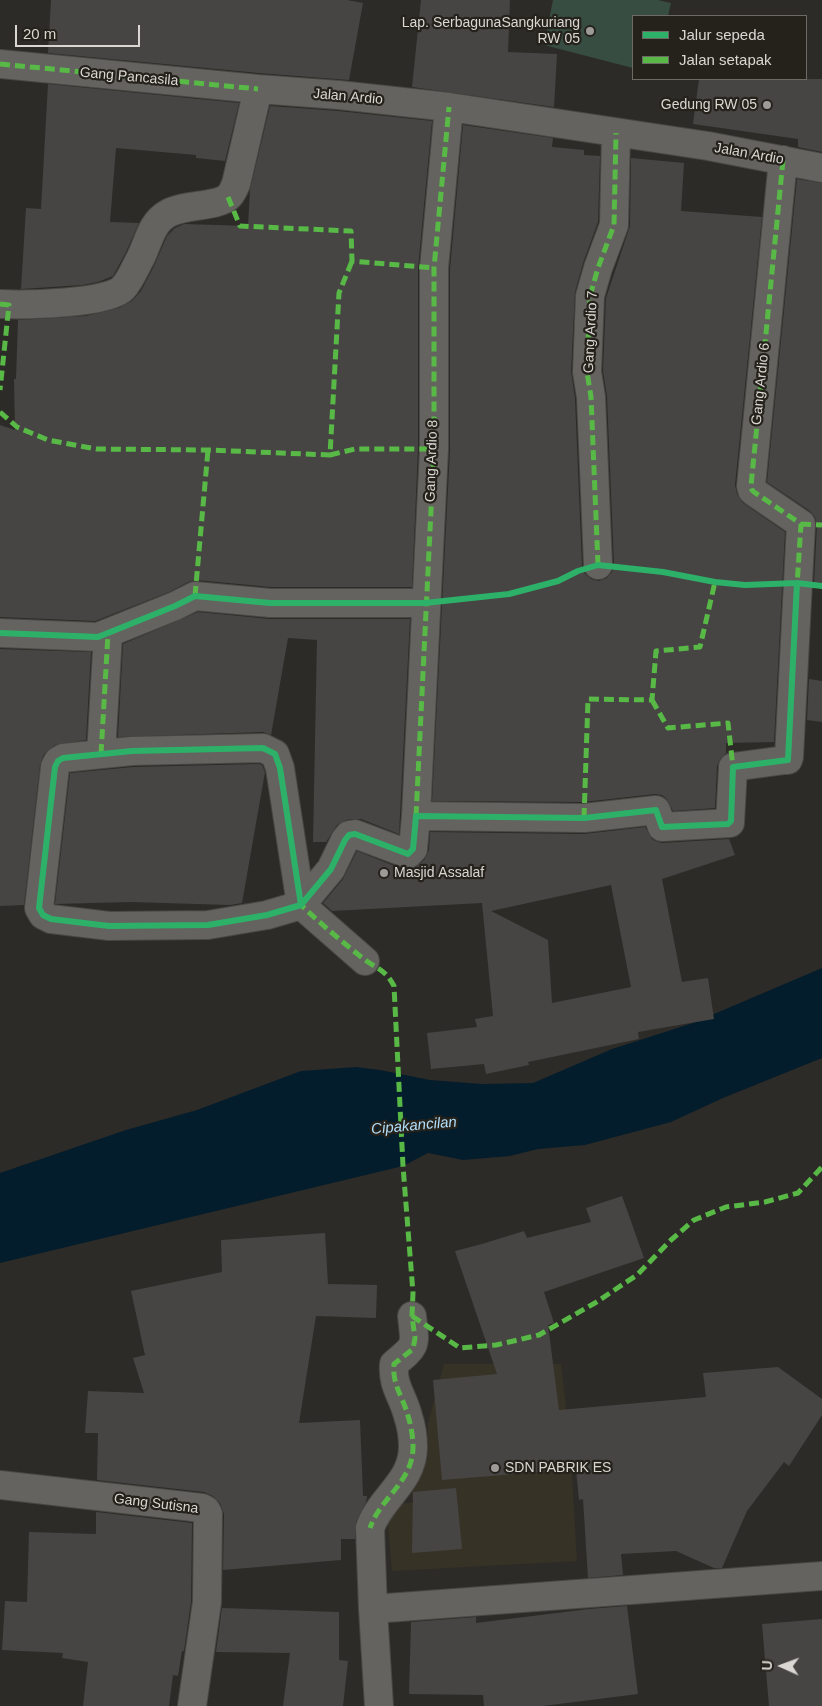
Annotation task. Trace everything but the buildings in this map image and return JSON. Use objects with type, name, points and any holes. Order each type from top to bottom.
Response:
[{"type":"street","name":"Gang Pancasila","points":[[0,64],[258,89]]},
{"type":"street","name":"Jalan Ardio","points":[[258,89],[340,95],[449,107],[708,146],[822,168]]},
{"type":"street","points":[[0,304],[60,303],[95,299],[122,290],[141,258],[153,229],[165,215],[181,208],[228,198],[236,184],[258,89]]},
{"type":"street","name":"Gang Ardio 8","points":[[302,905],[331,869],[344,840],[349,835],[355,834],[408,854],[413,849],[434,449],[434,268],[449,107]]},
{"type":"street","name":"Gang Ardio 7","points":[[598,565],[591,397],[587,372],[588,324],[590,296],[598,268],[614,226],[616,133]]},
{"type":"street","name":"Gang Ardio 6","points":[[416,816],[584,818],[656,810],[662,827],[730,823],[733,768],[788,760],[797,583],[811,524],[754,492],[751,486],[783,160]]},
{"type":"street","points":[[0,633],[98,637],[195,596],[270,603],[425,602]]},
{"type":"street","points":[[102,754],[108,634]]},
{"type":"street","points":[[302,905],[258,918],[208,925],[109,926],[51,919],[43,915],[39,908],[55,767],[58,761],[63,758],[132,751],[263,748],[275,754],[280,768],[302,905],[365,961]]},
{"type":"street","points":[[378,1706],[370,1528],[373,1518],[396,1491],[410,1467],[413,1446],[408,1415],[395,1386],[393,1374],[394,1364],[412,1349],[415,1338],[412,1316]]},
{"type":"street","name":"Gang Sutisna","points":[[0,1485],[202,1508],[206,1510],[208,1514],[207,1602],[192,1706]]},
{"type":"street","points":[[373,1609],[822,1576]]},
{"type":"shaded area","name":"SDN PABRIK ES","points":[[444,1364],[561,1364],[570,1443],[577,1561],[392,1571],[386,1503],[413,1503],[410,1477],[428,1459],[428,1423]]},
{"type":"green space","name":"Lap. SerbagunaSangkuriang RW 05","points":[[553,0],[658,0],[671,3],[668,15],[632,15],[632,68],[544,45]]},
{"type":"water","name":"Cipakancilan","points":[[822,968],[822,1058],[723,1098],[671,1122],[585,1145],[538,1149],[510,1156],[463,1160],[428,1153],[403,1166],[0,1263],[0,1173],[126,1130],[197,1110],[301,1071],[356,1067],[430,1080],[482,1084],[533,1083],[612,1049],[693,1023]]},
{"type":"marked path","points":[[0,64],[258,89]]},
{"type":"marked path","points":[[416,816],[434,449],[434,268],[449,107]]},
{"type":"marked path","points":[[598,565],[591,397],[587,372],[590,296],[614,225],[616,133]]},
{"type":"marked path","points":[[783,160],[751,486],[754,492],[801,524],[797,586]]},
{"type":"marked path","points":[[228,197],[240,226],[351,231],[352,261],[434,268]]},
{"type":"marked path","points":[[0,412],[17,427],[48,440],[96,449],[208,450],[330,455],[339,293],[352,261]]},
{"type":"marked path","points":[[0,304],[9,305],[0,390]]},
{"type":"marked path","points":[[330,455],[355,449],[434,449]]},
{"type":"marked path","points":[[195,596],[208,450]]},
{"type":"marked path","points":[[801,524],[822,525]]},
{"type":"marked path","points":[[584,818],[588,699],[652,700],[656,651],[700,647],[715,582]]},
{"type":"marked path","points":[[101,754],[108,634]]},
{"type":"marked path","points":[[652,700],[668,728],[728,723],[733,767]]},
{"type":"marked path","points":[[301,900],[301,905],[308,912],[365,960],[387,975],[394,986],[403,1166],[415,1338],[413,1349],[394,1364],[394,1372],[396,1385],[410,1423],[413,1447],[412,1459],[408,1470],[375,1517],[370,1528]]},
{"type":"marked path","points":[[412,1316],[460,1348],[496,1345],[539,1335],[595,1303],[637,1275],[671,1240],[694,1220],[726,1207],[765,1202],[798,1193],[822,1167]]},
{"type":"cycle path","points":[[0,633],[98,637],[195,596],[270,603],[425,603],[509,594],[558,581],[578,571],[598,565],[663,572],[715,582],[745,585],[797,583],[822,586]]},
{"type":"cycle path","points":[[301,905],[280,768],[275,754],[263,748],[132,751],[63,758],[58,761],[55,767],[39,908],[43,915],[51,919],[109,926],[208,925],[267,915],[301,905],[331,869],[349,835],[355,834],[408,854],[413,849],[416,816],[584,818],[656,810],[662,827],[728,824],[731,821],[733,767],[788,760],[797,583]]},
{"type":"place","name":"Lap. SerbagunaSangkuriang RW 05","points":[[590,31]]},
{"type":"place","name":"Gedung RW 05","points":[[767,105]]},
{"type":"place","name":"Masjid Assalaf","points":[[384,873]]},
{"type":"place","name":"SDN PABRIK ES","points":[[495,1468]]}]
